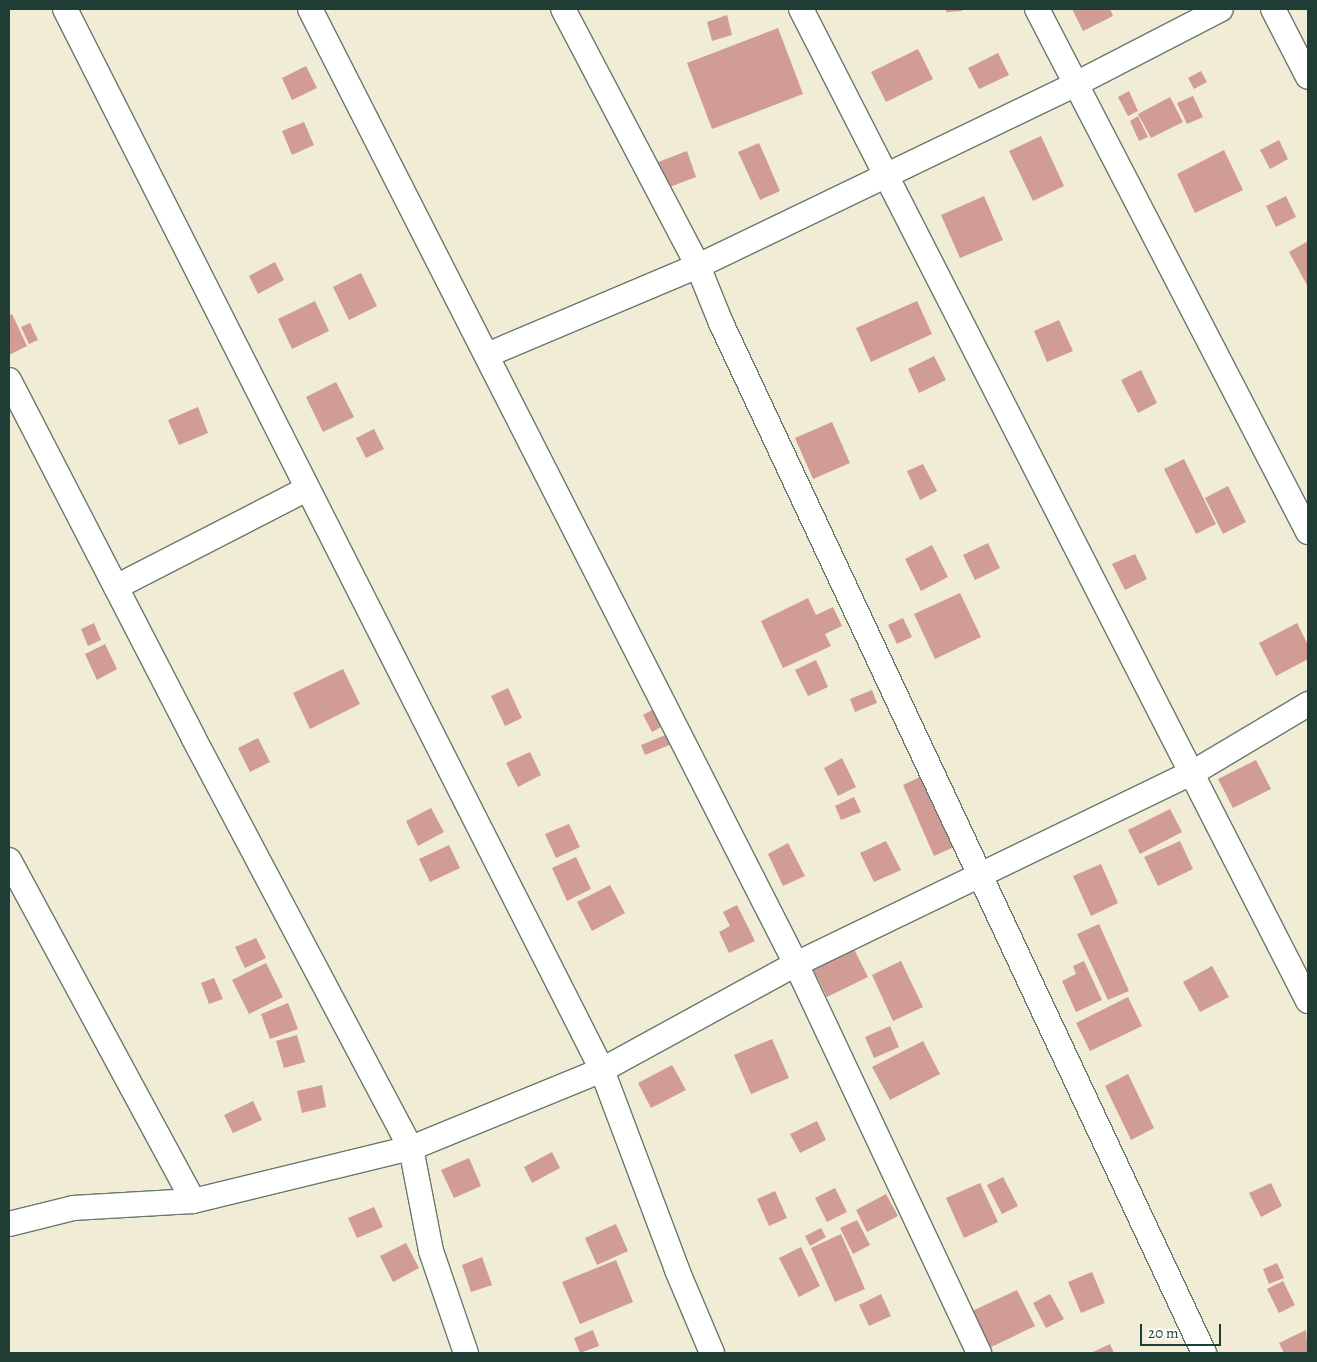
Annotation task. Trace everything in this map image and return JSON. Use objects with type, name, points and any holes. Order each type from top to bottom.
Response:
[{"type":"street","points":[[65,9],[602,1070],[677,1270],[712,1353]]},
{"type":"street","points":[[310,9],[796,964],[979,1353]]},
{"type":"street","points":[[564,9],[698,266],[721,323],[982,876],[1204,1353]]},
{"type":"street","points":[[801,9],[1194,772],[1308,1001]]},
{"type":"street","points":[[1037,9],[1074,86],[1308,532]]},
{"type":"street","points":[[486,355],[698,266],[1074,86],[1221,9]]},
{"type":"street","points":[[1274,9],[1308,77]]},
{"type":"street","points":[[9,380],[411,1148],[431,1251],[466,1353]]},
{"type":"street","points":[[116,587],[307,489]]},
{"type":"street","points":[[9,1224],[73,1208],[193,1201],[411,1148],[602,1070],[796,964],[982,876],[1194,772],[1308,704]]},
{"type":"street","points":[[9,860],[193,1201]]},
{"type":"building","points":[[946,9],[962,9],[962,11],[946,12]]},
{"type":"building","points":[[1072,9],[1110,9],[1113,16],[1083,31]]},
{"type":"building","points":[[727,15],[732,35],[712,41],[707,22]]},
{"type":"building","points":[[778,28],[803,94],[712,129],[687,63]]},
{"type":"building","points":[[918,49],[933,79],[886,102],[871,72]]},
{"type":"building","points":[[998,53],[1009,75],[979,89],[968,68]]},
{"type":"building","points":[[306,66],[317,88],[292,100],[282,78]]},
{"type":"building","points":[[1201,71],[1207,82],[1194,89],[1188,78]]},
{"type":"building","points":[[1129,91],[1138,111],[1128,116],[1118,97]]},
{"type":"building","points":[[1193,96],[1203,117],[1187,124],[1177,103]]},
{"type":"building","points":[[1170,97],[1183,122],[1151,138],[1138,114]]},
{"type":"building","points":[[1138,116],[1148,137],[1139,141],[1130,121]]},
{"type":"building","points":[[304,122],[314,145],[292,155],[282,131]]},
{"type":"building","points":[[1041,136],[1064,186],[1033,201],[1009,151]]},
{"type":"building","points":[[1279,140],[1288,159],[1270,169],[1260,150]]},
{"type":"building","points":[[759,143],[780,191],[760,200],[738,152]]},
{"type":"building","points":[[1224,150],[1243,190],[1195,213],[1177,174]]},
{"type":"building","points":[[687,151],[696,177],[667,188],[658,162]]},
{"type":"building","points":[[984,196],[1003,240],[960,258],[941,215]]},
{"type":"building","points":[[1286,196],[1296,217],[1276,227],[1266,206]]},
{"type":"building","points":[[1308,241],[1308,287],[1289,252]]},
{"type":"building","points":[[275,262],[284,280],[258,294],[249,276]]},
{"type":"building","points":[[361,273],[377,306],[349,320],[333,287]]},
{"type":"building","points":[[315,301],[329,331],[292,349],[278,319]]},
{"type":"building","points":[[917,301],[932,334],[871,362],[856,328]]},
{"type":"building","points":[[12,314],[27,346],[9,355],[9,316]]},
{"type":"building","points":[[1059,320],[1073,351],[1047,362],[1034,331]]},
{"type":"building","points":[[30,323],[38,340],[29,344],[21,327]]},
{"type":"building","points":[[934,356],[946,380],[919,393],[908,369]]},
{"type":"building","points":[[1141,370],[1157,403],[1138,413],[1121,380]]},
{"type":"building","points":[[336,382],[354,417],[323,432],[306,397]]},
{"type":"building","points":[[198,407],[208,433],[179,445],[168,420]]},
{"type":"building","points":[[832,422],[850,463],[813,479],[795,438]]},
{"type":"building","points":[[374,429],[384,449],[366,458],[356,438]]},
{"type":"building","points":[[1184,459],[1216,524],[1196,534],[1164,469]]},
{"type":"building","points":[[923,464],[937,491],[920,500],[907,471]]},
{"type":"building","points":[[1228,486],[1246,522],[1223,534],[1205,498]]},
{"type":"building","points":[[988,543],[1000,568],[975,580],[963,555]]},
{"type":"building","points":[[932,545],[948,577],[921,591],[905,559]]},
{"type":"building","points":[[1135,554],[1147,579],[1125,590],[1112,564]]},
{"type":"building","points":[[960,593],[981,637],[935,659],[914,614]]},
{"type":"building","points":[[808,598],[816,615],[833,607],[842,626],[825,634],[831,646],[783,668],[761,621]]},
{"type":"building","points":[[903,618],[912,637],[897,644],[888,625]]},
{"type":"building","points":[[94,623],[101,640],[88,646],[81,629]]},
{"type":"building","points":[[1297,623],[1308,645],[1308,659],[1276,676],[1259,643]]},
{"type":"building","points":[[105,644],[117,669],[97,680],[85,654]]},
{"type":"building","points":[[816,660],[828,687],[808,696],[795,670]]},
{"type":"building","points":[[343,669],[360,704],[310,729],[293,693]]},
{"type":"building","points":[[508,688],[522,718],[505,726],[491,696]]},
{"type":"building","points":[[872,690],[877,703],[855,712],[850,699]]},
{"type":"building","points":[[661,705],[670,722],[652,732],[643,715]]},
{"type":"building","points":[[668,734],[672,744],[645,755],[641,745]]},
{"type":"building","points":[[258,738],[270,762],[250,772],[238,748]]},
{"type":"building","points":[[530,752],[541,775],[518,787],[506,763]]},
{"type":"building","points":[[842,758],[856,787],[838,796],[824,768]]},
{"type":"building","points":[[1256,760],[1271,789],[1233,808],[1218,779]]},
{"type":"building","points":[[922,776],[954,847],[934,856],[903,785]]},
{"type":"building","points":[[854,797],[861,812],[841,820],[835,806]]},
{"type":"building","points":[[431,808],[444,832],[418,846],[406,821]]},
{"type":"building","points":[[1170,809],[1182,832],[1140,854],[1128,830]]},
{"type":"building","points":[[569,824],[580,847],[556,858],[545,834]]},
{"type":"building","points":[[886,841],[901,870],[874,882],[860,853]]},
{"type":"building","points":[[1180,841],[1193,869],[1158,886],[1144,857]]},
{"type":"building","points":[[788,843],[805,876],[783,886],[768,854]]},
{"type":"building","points":[[449,845],[460,868],[430,882],[419,859]]},
{"type":"building","points":[[576,857],[591,889],[567,901],[552,868]]},
{"type":"building","points":[[1101,864],[1118,903],[1091,916],[1073,876]]},
{"type":"building","points":[[610,885],[625,913],[592,931],[577,902]]},
{"type":"building","points":[[737,905],[755,941],[729,953],[719,932],[730,926],[723,912]]},
{"type":"building","points":[[1099,924],[1129,991],[1108,1000],[1077,934]]},
{"type":"building","points":[[256,938],[266,958],[245,968],[235,947]]},
{"type":"building","points":[[854,949],[868,977],[827,997],[813,969]]},
{"type":"building","points":[[901,961],[923,1007],[893,1021],[872,975]]},
{"type":"building","points":[[1084,961],[1102,1000],[1076,1012],[1062,981],[1076,974],[1073,966]]},
{"type":"building","points":[[266,963],[283,997],[249,1014],[232,980]]},
{"type":"building","points":[[1212,966],[1229,997],[1200,1012],[1183,982]]},
{"type":"building","points":[[214,978],[223,999],[209,1004],[201,983]]},
{"type":"building","points":[[1128,997],[1142,1026],[1090,1051],[1076,1023]]},
{"type":"building","points":[[288,1003],[298,1029],[270,1039],[261,1014]]},
{"type":"building","points":[[890,1026],[899,1047],[874,1058],[865,1037]]},
{"type":"building","points":[[297,1035],[305,1062],[284,1068],[276,1041]]},
{"type":"building","points":[[772,1039],[789,1078],[751,1094],[734,1055]]},
{"type":"building","points":[[923,1041],[940,1074],[890,1100],[872,1067]]},
{"type":"building","points":[[672,1065],[686,1090],[651,1108],[638,1083]]},
{"type":"building","points":[[1128,1074],[1154,1128],[1131,1140],[1105,1086]]},
{"type":"building","points":[[322,1085],[326,1107],[302,1113],[297,1091]]},
{"type":"building","points":[[253,1101],[262,1120],[233,1133],[224,1115]]},
{"type":"building","points":[[817,1121],[826,1140],[800,1153],[790,1134]]},
{"type":"building","points":[[552,1152],[560,1168],[532,1183],[524,1167]]},
{"type":"building","points":[[469,1158],[481,1186],[454,1198],[441,1170]]},
{"type":"building","points":[[1003,1177],[1018,1206],[1002,1214],[987,1185]]},
{"type":"building","points":[[980,1183],[998,1222],[964,1238],[946,1198]]},
{"type":"building","points":[[1271,1183],[1282,1206],[1261,1217],[1249,1193]]},
{"type":"building","points":[[835,1188],[847,1212],[827,1222],[815,1198]]},
{"type":"building","points":[[775,1191],[787,1218],[769,1226],[757,1199]]},
{"type":"building","points":[[886,1194],[898,1216],[867,1232],[856,1210]]},
{"type":"building","points":[[374,1207],[383,1227],[357,1238],[348,1218]]},
{"type":"building","points":[[857,1220],[870,1245],[853,1254],[840,1228]]},
{"type":"building","points":[[616,1224],[628,1251],[597,1265],[585,1238]]},
{"type":"building","points":[[821,1228],[826,1237],[810,1246],[805,1236]]},
{"type":"building","points":[[841,1234],[865,1289],[835,1302],[811,1248]]},
{"type":"building","points":[[406,1243],[419,1268],[393,1282],[380,1256]]},
{"type":"building","points":[[801,1247],[820,1286],[799,1297],[779,1258]]},
{"type":"building","points":[[482,1257],[492,1285],[471,1292],[462,1265]]},
{"type":"building","points":[[616,1260],[633,1302],[580,1324],[562,1282]]},
{"type":"building","points":[[1277,1263],[1284,1278],[1269,1284],[1263,1269]]},
{"type":"building","points":[[1092,1272],[1105,1303],[1081,1313],[1068,1282]]},
{"type":"building","points":[[1283,1281],[1295,1305],[1279,1313],[1267,1289]]},
{"type":"building","points":[[1017,1290],[1035,1326],[985,1350],[968,1313]]},
{"type":"building","points":[[881,1294],[891,1316],[869,1326],[859,1305]]},
{"type":"building","points":[[1050,1294],[1064,1319],[1046,1328],[1033,1303]]},
{"type":"building","points":[[593,1330],[599,1346],[580,1353],[574,1338]]},
{"type":"building","points":[[1306,1330],[1308,1353],[1284,1353],[1279,1343]]},
{"type":"building","points":[[1110,1344],[1114,1353],[1093,1352]]}]
